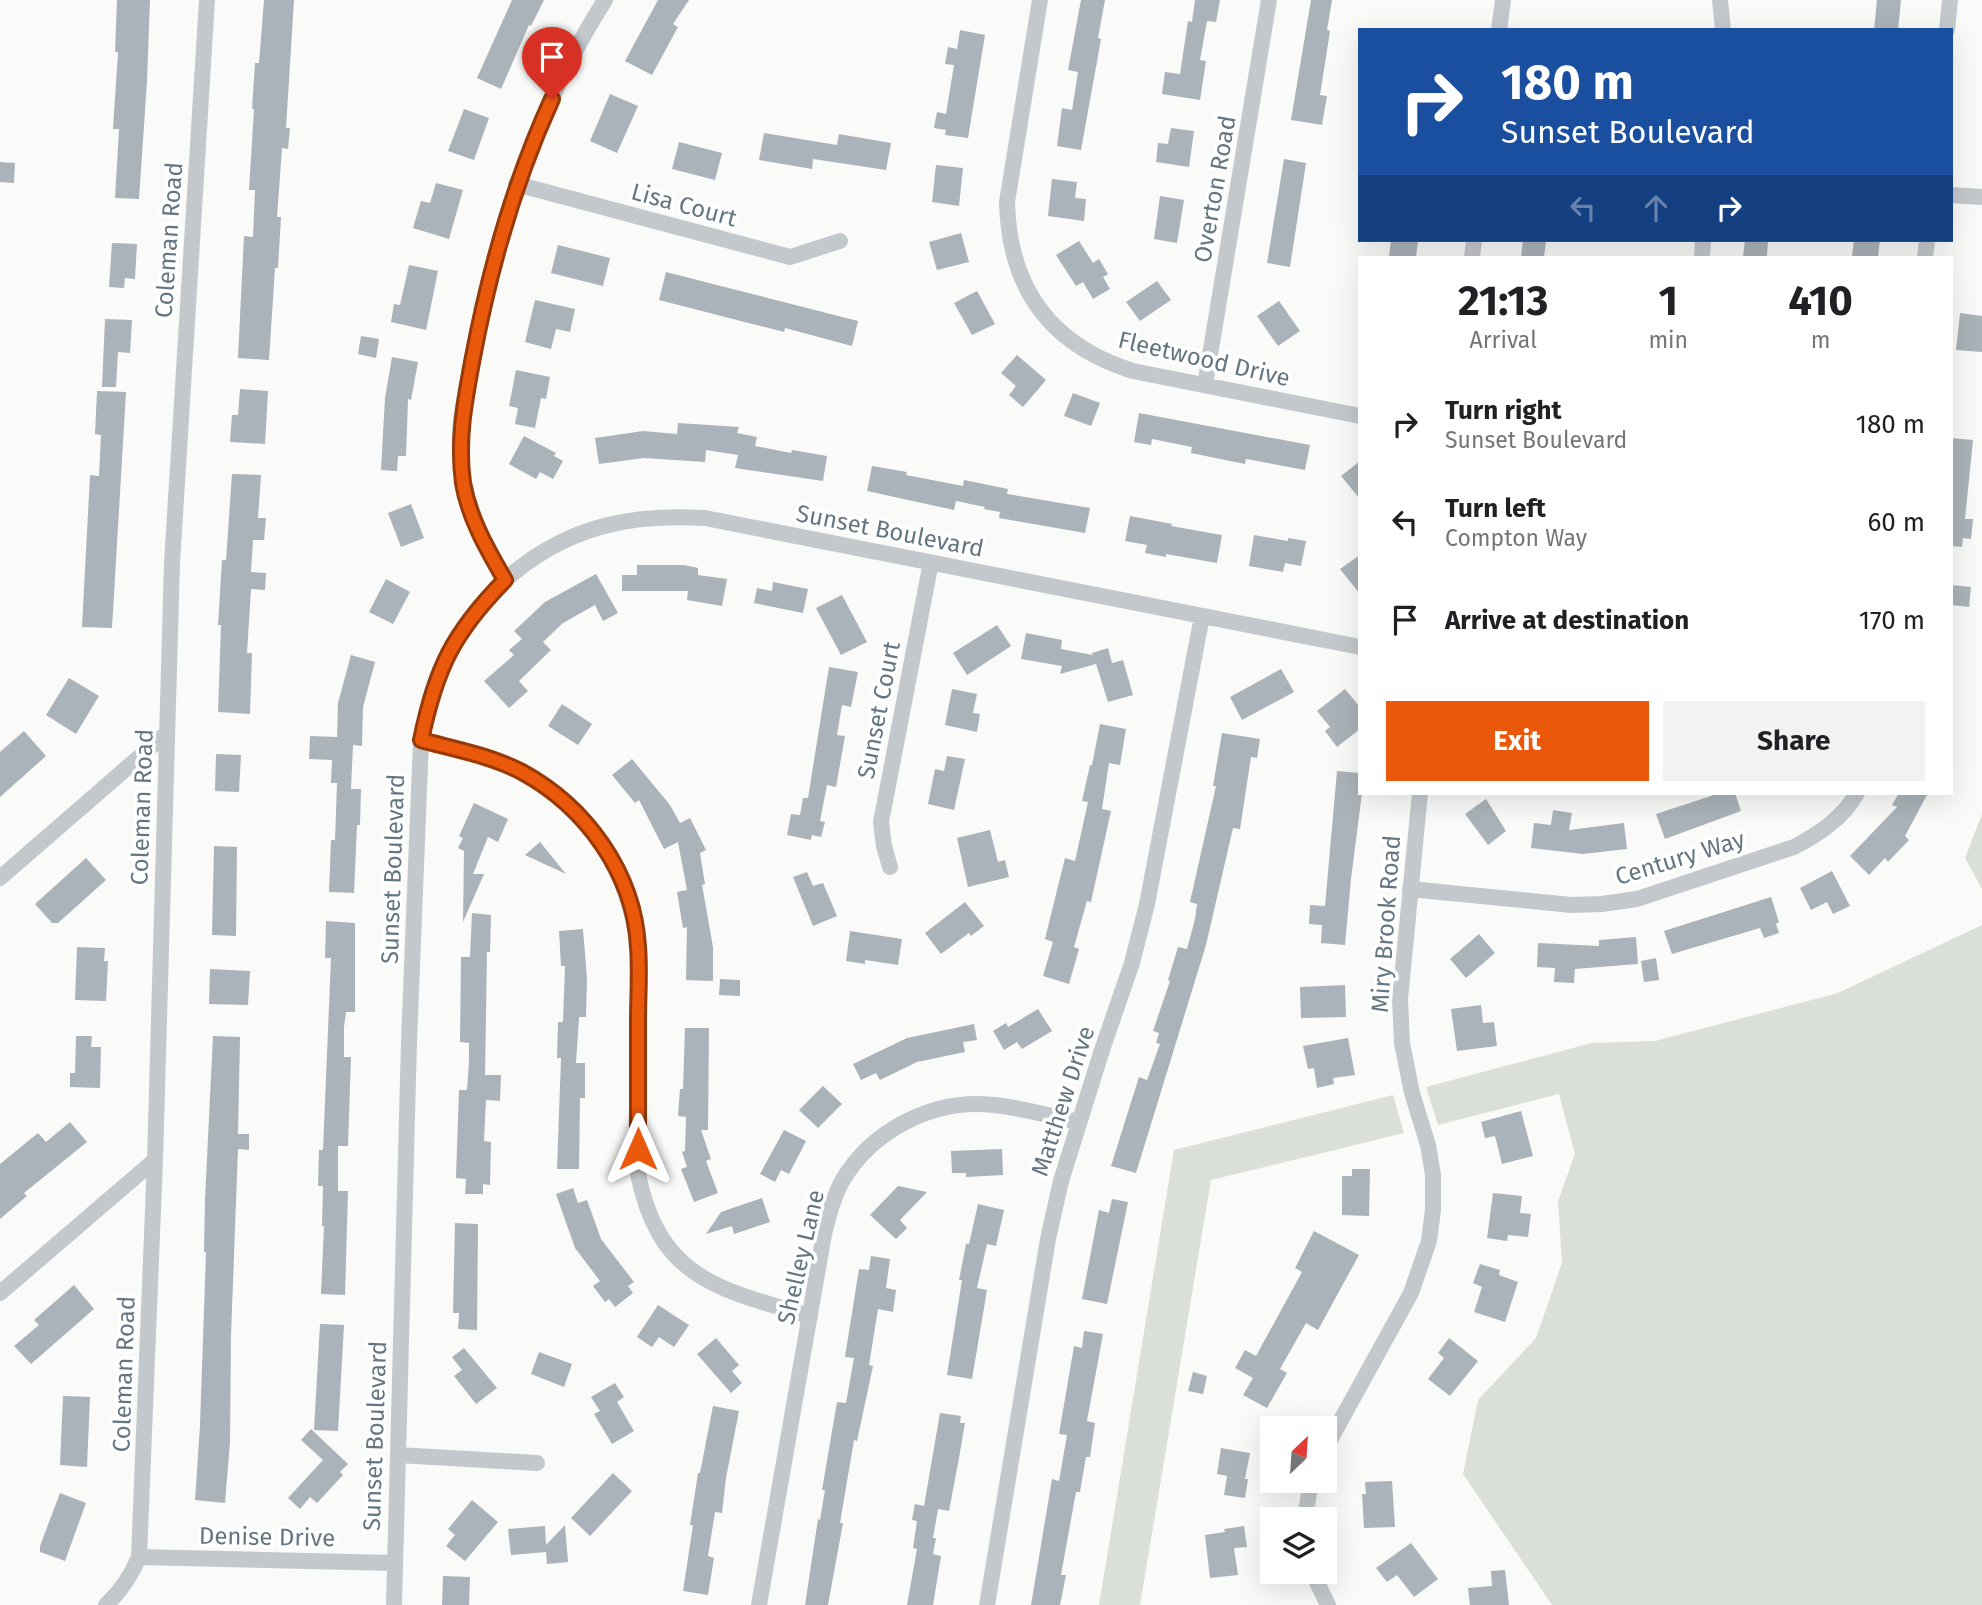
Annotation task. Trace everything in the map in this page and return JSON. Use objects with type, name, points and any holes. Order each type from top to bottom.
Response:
[{"type":"street","name":"Coleman Road","points":[[106,1605],[119,1593],[139,1557],[155,1160],[172,563],[207,0]]},
{"type":"street","points":[[505,580],[481,537],[472,514],[464,485],[461,421],[496,249],[516,184],[533,139],[561,79],[605,0]]},
{"type":"street","name":"Fleetwood Drive","points":[[1040,0],[1007,202],[1007,230],[1013,258],[1023,284],[1038,308],[1056,329],[1081,349],[1108,363],[1133,371],[1358,416]]},
{"type":"street","name":"Overton Road","points":[[1205,385],[1269,0]]},
{"type":"street","points":[[1499,28],[1503,0]]},
{"type":"street","points":[[1720,0],[1723,28]]},
{"type":"street","points":[[1948,28],[1950,0]]},
{"type":"street","name":"Lisa Court","points":[[516,184],[790,257],[840,241]]},
{"type":"street","points":[[1953,195],[1982,197]]},
{"type":"street","name":"Sunset Boulevard","points":[[394,1605],[409,1042],[421,740],[429,699],[458,635],[479,606],[505,580],[543,552],[575,536],[615,523],[669,516],[705,518],[1358,647]]},
{"type":"street","name":"Sunset Court","points":[[890,867],[881,822],[931,562]]},
{"type":"street","name":"Matthew Drive","points":[[987,1605],[1048,1239],[1078,1122],[1132,963],[1147,904],[1202,616]]},
{"type":"street","points":[[0,878],[167,733]]},
{"type":"street","points":[[421,740],[493,760],[521,771],[573,808],[595,834],[618,872],[636,926],[638,1174],[643,1201],[654,1226],[670,1251],[690,1270],[714,1286],[810,1316]]},
{"type":"street","name":"Miry Brook Road","points":[[1337,1427],[1411,1293],[1429,1241],[1433,1210],[1433,1175],[1428,1145],[1412,1093],[1399,999],[1420,795]]},
{"type":"street","name":"Century Way","points":[[1410,889],[1571,905],[1637,899],[1794,847],[1836,820],[1855,795]]},
{"type":"street","name":"Shelley Lane","points":[[759,1605],[827,1221],[841,1184],[863,1154],[894,1128],[918,1115],[943,1107],[994,1105],[1078,1122]]},
{"type":"street","points":[[0,1293],[155,1160]]},
{"type":"street","points":[[398,1455],[537,1463]]},
{"type":"street","name":"Denise Drive","points":[[139,1557],[394,1563]]},
{"type":"street","points":[[1318,1584],[1328,1605]]},
{"type":"shaded area","points":[[1982,814],[1982,889],[1965,858]]},
{"type":"shaded area","points":[[1982,925],[1982,1605],[1552,1605],[1463,1474],[1478,1400],[1536,1338],[1562,1263],[1558,1201],[1575,1154],[1559,1094],[1438,1125],[1426,1087],[1592,1043],[1655,1041],[1838,993]]},
{"type":"shaded area","points":[[1393,1095],[1404,1133],[1211,1180],[1140,1605],[1099,1605],[1174,1150]]},
{"type":"building","points":[[117,0],[150,0],[139,199],[115,198],[119,129],[113,129],[118,52],[115,52]]},
{"type":"building","points":[[264,0],[294,0],[286,128],[290,128],[288,149],[282,148],[277,217],[281,217],[278,268],[275,268],[269,360],[238,358],[244,236],[253,237],[255,190],[249,190],[252,109]]},
{"type":"building","points":[[512,0],[544,0],[531,26],[529,25],[501,89],[477,78]]},
{"type":"building","points":[[658,0],[689,0],[673,24],[678,27],[652,75],[625,61]]},
{"type":"building","points":[[1081,0],[1105,0],[1098,38],[1101,39],[1081,150],[1057,146],[1062,108],[1072,110],[1078,72],[1068,70]]},
{"type":"building","points":[[1195,0],[1220,0],[1216,22],[1207,21],[1200,60],[1206,61],[1200,100],[1162,94],[1165,72],[1180,74],[1188,21],[1192,22]]},
{"type":"building","points":[[1311,0],[1332,0],[1320,95],[1327,96],[1322,125],[1291,120]]},
{"type":"building","points":[[1877,0],[1901,0],[1898,28],[1874,28]]},
{"type":"building","points":[[960,30],[985,35],[968,138],[945,135],[946,130],[934,128],[937,112],[946,114],[954,65],[945,64],[948,47],[957,49]]},
{"type":"building","points":[[610,94],[638,106],[617,153],[590,141]]},
{"type":"building","points":[[464,109],[489,118],[474,160],[448,151]]},
{"type":"building","points":[[1171,128],[1194,131],[1189,167],[1156,162],[1158,143],[1168,144]]},
{"type":"building","points":[[764,133],[837,145],[839,134],[891,143],[886,170],[813,159],[812,169],[759,160]]},
{"type":"building","points":[[679,142],[722,153],[715,180],[672,169]]},
{"type":"building","points":[[1284,159],[1306,163],[1290,267],[1267,263]]},
{"type":"building","points":[[0,162],[15,163],[14,183],[0,182]]},
{"type":"building","points":[[936,165],[963,168],[959,206],[932,202]]},
{"type":"building","points":[[1052,179],[1077,182],[1075,198],[1086,199],[1084,221],[1048,216]]},
{"type":"building","points":[[436,183],[463,190],[449,239],[413,228],[421,201],[430,203]]},
{"type":"building","points":[[1160,196],[1184,200],[1177,243],[1154,239]]},
{"type":"building","points":[[961,233],[969,262],[937,270],[929,242]]},
{"type":"building","points":[[1079,241],[1093,263],[1099,259],[1108,274],[1103,277],[1110,289],[1093,299],[1083,282],[1076,286],[1056,255]]},
{"type":"building","points":[[1391,242],[1418,242],[1416,256],[1389,256]]},
{"type":"building","points":[[1523,242],[1546,242],[1544,256],[1521,256]]},
{"type":"building","points":[[1745,242],[1768,242],[1767,256],[1743,256]]},
{"type":"building","points":[[1854,242],[1880,242],[1878,256],[1852,256]]},
{"type":"building","points":[[112,243],[137,244],[135,279],[125,278],[124,288],[109,287]]},
{"type":"building","points":[[558,245],[610,258],[603,286],[551,273]]},
{"type":"building","points":[[409,265],[438,271],[426,330],[391,322],[394,304],[400,305]]},
{"type":"building","points":[[666,272],[858,321],[852,346],[785,328],[784,332],[659,300]]},
{"type":"building","points":[[1157,281],[1171,300],[1140,321],[1126,302]]},
{"type":"building","points":[[977,291],[995,324],[972,335],[954,303]]},
{"type":"building","points":[[535,300],[575,309],[570,332],[556,329],[551,349],[525,342]]},
{"type":"building","points":[[1279,301],[1300,331],[1278,346],[1257,316]]},
{"type":"building","points":[[1960,313],[1982,316],[1982,352],[1956,350]]},
{"type":"building","points":[[105,319],[132,320],[130,353],[118,352],[116,387],[102,387]]},
{"type":"building","points":[[361,336],[379,339],[376,358],[358,354]]},
{"type":"building","points":[[1017,355],[1046,380],[1023,407],[1009,395],[1016,386],[1001,373]]},
{"type":"building","points":[[392,357],[418,362],[411,400],[408,399],[406,456],[398,456],[397,471],[381,470],[385,398]]},
{"type":"building","points":[[516,370],[550,377],[546,399],[541,398],[535,428],[515,424],[518,408],[509,406]]},
{"type":"building","points":[[240,389],[268,391],[265,444],[230,442],[232,415],[238,415]]},
{"type":"building","points":[[97,391],[126,392],[112,628],[82,627],[90,475],[99,476],[101,435],[95,434]]},
{"type":"building","points":[[1073,393],[1100,403],[1091,426],[1064,416]]},
{"type":"building","points":[[1139,413],[1310,445],[1305,470],[1246,459],[1245,464],[1191,453],[1192,447],[1152,439],[1151,445],[1134,442]]},
{"type":"building","points":[[678,423],[739,427],[737,433],[757,437],[755,446],[827,456],[823,481],[735,468],[738,455],[706,450],[705,462],[644,458],[599,464],[595,438],[643,431],[677,434]]},
{"type":"building","points":[[524,436],[556,453],[554,456],[563,461],[553,479],[540,472],[536,479],[509,464]]},
{"type":"building","points":[[1953,438],[1973,440],[1965,519],[1973,519],[1971,539],[1963,538],[1962,547],[1953,546]]},
{"type":"building","points":[[1358,463],[1358,497],[1341,476]]},
{"type":"building","points":[[872,466],[963,486],[964,480],[1008,489],[1007,494],[1090,508],[1085,533],[999,518],[1000,512],[956,501],[954,510],[867,491]]},
{"type":"building","points":[[232,474],[261,475],[258,518],[266,518],[264,540],[253,540],[251,572],[266,573],[265,590],[251,589],[247,653],[252,653],[250,714],[218,712],[221,625],[218,625]]},
{"type":"building","points":[[411,504],[424,538],[401,547],[388,513]]},
{"type":"building","points":[[1130,516],[1222,535],[1217,563],[1145,553],[1147,545],[1125,541]]},
{"type":"building","points":[[1254,535],[1306,541],[1301,566],[1285,563],[1283,572],[1249,566]]},
{"type":"building","points":[[1358,556],[1358,592],[1340,569]]},
{"type":"building","points":[[637,565],[684,565],[698,568],[698,575],[727,579],[722,606],[687,600],[688,591],[622,591],[622,575],[637,575]]},
{"type":"building","points":[[596,574],[618,613],[603,621],[595,605],[563,623],[543,642],[551,650],[519,681],[528,691],[509,708],[484,681],[514,655],[509,650],[522,639],[514,631],[545,602]]},
{"type":"building","points":[[386,579],[410,592],[393,624],[369,612]]},
{"type":"building","points":[[773,582],[808,589],[803,613],[754,603],[757,588],[772,591]]},
{"type":"building","points":[[1953,585],[1971,587],[1969,607],[1953,605]]},
{"type":"building","points":[[842,595],[867,642],[841,655],[816,608]]},
{"type":"building","points":[[997,625],[1011,646],[967,675],[953,653]]},
{"type":"building","points":[[1026,633],[1062,640],[1061,649],[1093,655],[1092,653],[1108,648],[1112,663],[1123,660],[1133,695],[1108,702],[1096,664],[1060,674],[1062,666],[1021,659]]},
{"type":"building","points":[[351,655],[375,662],[363,707],[362,746],[353,745],[351,789],[361,789],[354,893],[329,892],[331,840],[335,840],[337,783],[331,783],[332,760],[309,759],[310,736],[337,737],[338,703]]},
{"type":"building","points":[[829,667],[858,672],[851,707],[842,705],[837,735],[845,736],[836,787],[827,785],[820,821],[825,822],[821,837],[812,835],[811,840],[787,835],[791,814],[800,815],[803,798],[808,798]]},
{"type":"building","points":[[1281,669],[1294,692],[1242,720],[1230,697]]},
{"type":"building","points":[[69,678],[99,696],[76,734],[46,715]]},
{"type":"building","points":[[952,689],[977,694],[973,713],[980,714],[977,732],[945,725]]},
{"type":"building","points":[[1345,689],[1358,705],[1358,731],[1337,747],[1325,731],[1330,727],[1317,711]]},
{"type":"building","points":[[562,704],[592,724],[578,745],[548,726]]},
{"type":"building","points":[[1100,724],[1126,729],[1120,765],[1109,763],[1102,809],[1111,811],[1091,902],[1087,901],[1074,947],[1079,949],[1069,984],[1043,976],[1053,942],[1045,939],[1065,858],[1075,861],[1088,802],[1082,801]]},
{"type":"building","points":[[24,731],[46,756],[0,797],[0,752]]},
{"type":"building","points":[[1222,733],[1260,739],[1257,758],[1251,757],[1240,829],[1233,828],[1206,945],[1136,1173],[1111,1166],[1139,1077],[1147,1080],[1160,1044],[1156,1043],[1159,1033],[1153,1031],[1178,947],[1187,949],[1195,919],[1197,904],[1190,902],[1216,786],[1213,786]]},
{"type":"building","points":[[216,754],[241,755],[239,792],[215,791]]},
{"type":"building","points":[[947,756],[965,759],[954,810],[928,804],[935,769],[944,771]]},
{"type":"building","points":[[632,759],[670,805],[680,823],[690,818],[706,850],[700,853],[705,884],[702,885],[713,947],[713,981],[686,980],[687,927],[683,928],[677,892],[687,890],[678,842],[664,849],[639,800],[635,803],[612,775]]},
{"type":"building","points":[[1337,771],[1358,773],[1358,795],[1362,795],[1345,945],[1321,943],[1322,925],[1309,924],[1310,905],[1325,906]]},
{"type":"building","points":[[1714,795],[1736,795],[1741,811],[1665,839],[1656,814]]},
{"type":"building","points":[[1898,795],[1927,795],[1905,836],[1909,840],[1888,862],[1885,858],[1869,875],[1850,856],[1897,807],[1892,805]]},
{"type":"building","points":[[1486,799],[1506,831],[1488,845],[1465,814]]},
{"type":"building","points":[[474,803],[508,819],[498,842],[488,837],[473,874],[484,874],[463,922],[464,851],[458,848],[463,838],[459,836]]},
{"type":"building","points":[[1553,810],[1572,813],[1569,830],[1624,823],[1627,849],[1583,854],[1531,848],[1534,823],[1551,825]]},
{"type":"building","points":[[990,830],[998,862],[1005,860],[1009,877],[968,887],[957,838]]},
{"type":"building","points":[[540,842],[566,874],[525,855]]},
{"type":"building","points":[[214,846],[237,847],[236,936],[212,935]]},
{"type":"building","points":[[86,858],[106,880],[58,923],[52,923],[35,904]]},
{"type":"building","points":[[1832,871],[1850,906],[1833,914],[1827,902],[1811,910],[1800,888]]},
{"type":"building","points":[[807,872],[813,886],[823,883],[837,916],[813,926],[793,877]]},
{"type":"building","points":[[1771,897],[1779,922],[1776,924],[1779,933],[1764,938],[1760,928],[1672,954],[1664,931]]},
{"type":"building","points":[[965,902],[984,926],[971,936],[969,933],[941,954],[925,933]]},
{"type":"building","points":[[472,913],[491,915],[490,952],[487,952],[485,1075],[501,1075],[500,1101],[486,1100],[484,1141],[491,1142],[490,1185],[483,1184],[483,1194],[465,1194],[466,1179],[456,1178],[459,1090],[467,1090],[469,1061],[469,1043],[460,1042],[461,957],[470,957]]},
{"type":"building","points":[[326,921],[355,923],[355,1012],[346,1012],[344,1027],[344,1057],[351,1057],[348,1146],[338,1146],[338,1191],[348,1191],[345,1295],[321,1294],[324,1226],[323,1186],[318,1186],[319,1150],[323,1150],[331,958],[325,958]]},
{"type":"building","points":[[583,929],[587,978],[586,1017],[579,1017],[576,1063],[585,1063],[585,1098],[580,1098],[579,1169],[557,1169],[561,1058],[557,1058],[558,1022],[563,1022],[565,966],[561,966],[559,931]]},
{"type":"building","points":[[850,931],[902,939],[898,965],[865,960],[865,964],[846,961]]},
{"type":"building","points":[[1479,934],[1495,953],[1466,978],[1450,959]]},
{"type":"building","points":[[1636,937],[1638,964],[1575,969],[1574,983],[1554,982],[1555,968],[1537,967],[1538,943],[1599,946],[1599,940]]},
{"type":"building","points":[[77,947],[105,948],[104,961],[108,961],[106,1001],[75,1000]]},
{"type":"building","points":[[1656,958],[1659,980],[1644,982],[1641,961]]},
{"type":"building","points":[[210,969],[250,971],[248,1005],[209,1004]]},
{"type":"building","points":[[720,979],[740,980],[740,996],[719,995]]},
{"type":"building","points":[[1345,985],[1346,1017],[1301,1018],[1300,987]]},
{"type":"building","points":[[1481,1005],[1483,1023],[1494,1022],[1497,1046],[1457,1051],[1451,1009]]},
{"type":"building","points":[[1038,1009],[1052,1031],[1022,1049],[1017,1042],[1004,1050],[993,1031],[1006,1023],[1008,1027]]},
{"type":"building","points":[[974,1024],[977,1040],[963,1042],[965,1052],[917,1062],[880,1080],[876,1073],[861,1080],[853,1064],[907,1038]]},
{"type":"building","points":[[685,1028],[709,1028],[708,1130],[701,1130],[711,1159],[706,1161],[718,1193],[694,1202],[681,1169],[687,1167],[682,1152],[685,1151],[686,1117],[678,1116],[680,1089],[683,1089]]},
{"type":"building","points":[[76,1036],[92,1036],[91,1047],[101,1047],[100,1088],[70,1087],[70,1073],[75,1073]]},
{"type":"building","points":[[213,1036],[240,1037],[238,1134],[249,1134],[249,1150],[238,1149],[230,1442],[225,1503],[195,1500],[200,1426],[206,1252],[205,1199]]},
{"type":"building","points":[[1348,1038],[1355,1075],[1333,1078],[1334,1084],[1317,1088],[1314,1068],[1308,1069],[1303,1046]]},
{"type":"building","points":[[823,1086],[842,1104],[818,1128],[799,1110]]},
{"type":"building","points":[[1521,1111],[1533,1156],[1502,1164],[1495,1136],[1485,1138],[1481,1122]]},
{"type":"building","points":[[70,1122],[87,1142],[24,1193],[27,1196],[0,1219],[0,1164],[38,1133],[46,1142]]},
{"type":"building","points":[[784,1130],[806,1141],[789,1174],[781,1170],[775,1182],[760,1174]]},
{"type":"building","points":[[1002,1149],[1003,1175],[966,1177],[966,1173],[952,1173],[951,1151]]},
{"type":"building","points":[[1352,1169],[1370,1169],[1369,1216],[1342,1215],[1342,1176],[1352,1176]]},
{"type":"building","points":[[898,1186],[927,1192],[900,1220],[907,1228],[896,1239],[870,1215]]},
{"type":"building","points":[[573,1188],[578,1203],[587,1200],[601,1239],[634,1282],[628,1286],[633,1293],[615,1307],[609,1299],[605,1302],[593,1286],[600,1281],[575,1248],[556,1194]]},
{"type":"building","points":[[1493,1193],[1522,1196],[1520,1213],[1531,1214],[1528,1237],[1508,1235],[1507,1241],[1487,1238]]},
{"type":"building","points":[[762,1198],[770,1222],[734,1234],[732,1226],[706,1234],[721,1212]]},
{"type":"building","points":[[1112,1199],[1128,1202],[1107,1304],[1082,1299],[1099,1210],[1109,1213]]},
{"type":"building","points":[[978,1204],[1004,1210],[996,1246],[987,1244],[977,1288],[987,1290],[972,1379],[947,1375],[962,1280],[959,1280]]},
{"type":"building","points":[[455,1223],[478,1224],[477,1330],[458,1329],[459,1313],[453,1313]]},
{"type":"building","points":[[1314,1231],[1359,1255],[1318,1330],[1306,1323],[1280,1369],[1287,1373],[1267,1408],[1243,1395],[1253,1378],[1235,1368],[1245,1350],[1256,1356],[1302,1272],[1295,1268]]},
{"type":"building","points":[[871,1256],[890,1259],[886,1288],[896,1290],[893,1312],[878,1309],[869,1365],[873,1366],[857,1441],[854,1440],[828,1605],[805,1605],[837,1402],[846,1403],[854,1358],[845,1357],[859,1269],[869,1270]]},
{"type":"building","points":[[1480,1264],[1500,1270],[1499,1275],[1518,1282],[1505,1322],[1474,1312],[1482,1287],[1473,1283]]},
{"type":"building","points":[[74,1285],[94,1309],[31,1364],[14,1346],[39,1325],[34,1320]]},
{"type":"building","points":[[658,1305],[689,1325],[674,1347],[659,1337],[652,1347],[637,1337]]},
{"type":"building","points":[[320,1324],[344,1325],[338,1431],[314,1430]]},
{"type":"building","points":[[1084,1331],[1103,1334],[1087,1421],[1095,1423],[1090,1457],[1086,1457],[1080,1492],[1076,1492],[1061,1575],[1066,1575],[1060,1605],[1031,1605],[1052,1479],[1059,1481],[1067,1435],[1059,1434],[1074,1346],[1082,1348]]},
{"type":"building","points":[[716,1338],[739,1365],[732,1371],[742,1383],[731,1393],[697,1354]]},
{"type":"building","points":[[1449,1338],[1478,1361],[1450,1396],[1428,1379],[1444,1358],[1438,1353]]},
{"type":"building","points":[[464,1348],[497,1388],[476,1404],[454,1376],[462,1370],[452,1357]]},
{"type":"building","points":[[539,1352],[572,1364],[564,1387],[531,1374]]},
{"type":"building","points":[[1193,1372],[1207,1376],[1203,1394],[1188,1391]]},
{"type":"building","points":[[615,1383],[624,1397],[617,1402],[634,1431],[612,1444],[594,1414],[600,1411],[591,1397]]},
{"type":"building","points":[[63,1396],[90,1397],[87,1467],[60,1465]]},
{"type":"building","points":[[713,1406],[739,1411],[722,1513],[715,1512],[708,1556],[714,1558],[708,1595],[683,1591],[698,1473]]},
{"type":"building","points":[[940,1413],[961,1416],[960,1423],[965,1423],[959,1458],[949,1511],[938,1509],[933,1554],[941,1556],[933,1605],[907,1605],[917,1549],[913,1548],[917,1521],[912,1520],[915,1504],[924,1506]]},
{"type":"building","points":[[311,1429],[348,1464],[340,1472],[343,1475],[317,1503],[310,1497],[300,1509],[288,1498],[323,1460],[301,1440]]},
{"type":"building","points":[[1221,1448],[1250,1453],[1245,1498],[1224,1495],[1227,1476],[1217,1474]]},
{"type":"building","points":[[613,1473],[632,1491],[590,1536],[571,1518]]},
{"type":"building","points":[[1392,1481],[1395,1527],[1364,1528],[1362,1494],[1366,1494],[1365,1482]]},
{"type":"building","points":[[60,1493],[86,1503],[65,1561],[40,1552]]},
{"type":"building","points":[[472,1500],[498,1522],[465,1561],[446,1546],[455,1535],[448,1529]]},
{"type":"building","points":[[565,1525],[568,1562],[547,1564],[546,1552],[511,1555],[508,1529],[545,1526],[546,1545]]},
{"type":"building","points":[[1244,1526],[1247,1547],[1234,1548],[1238,1575],[1210,1578],[1205,1535]]},
{"type":"building","points":[[1411,1543],[1438,1579],[1414,1597],[1397,1575],[1387,1582],[1376,1568]]},
{"type":"building","points":[[1505,1570],[1509,1605],[1470,1605],[1468,1588],[1492,1586],[1491,1571]]},
{"type":"building","points":[[443,1576],[470,1577],[469,1605],[442,1605]]},
{"type":"route","points":[[552,99],[516,184],[496,249],[461,421],[460,451],[464,485],[472,514],[481,537],[505,580],[479,606],[458,635],[429,699],[421,740],[493,760],[521,771],[547,787],[573,808],[614,862],[627,893],[636,926],[638,946],[638,1149]]}]
